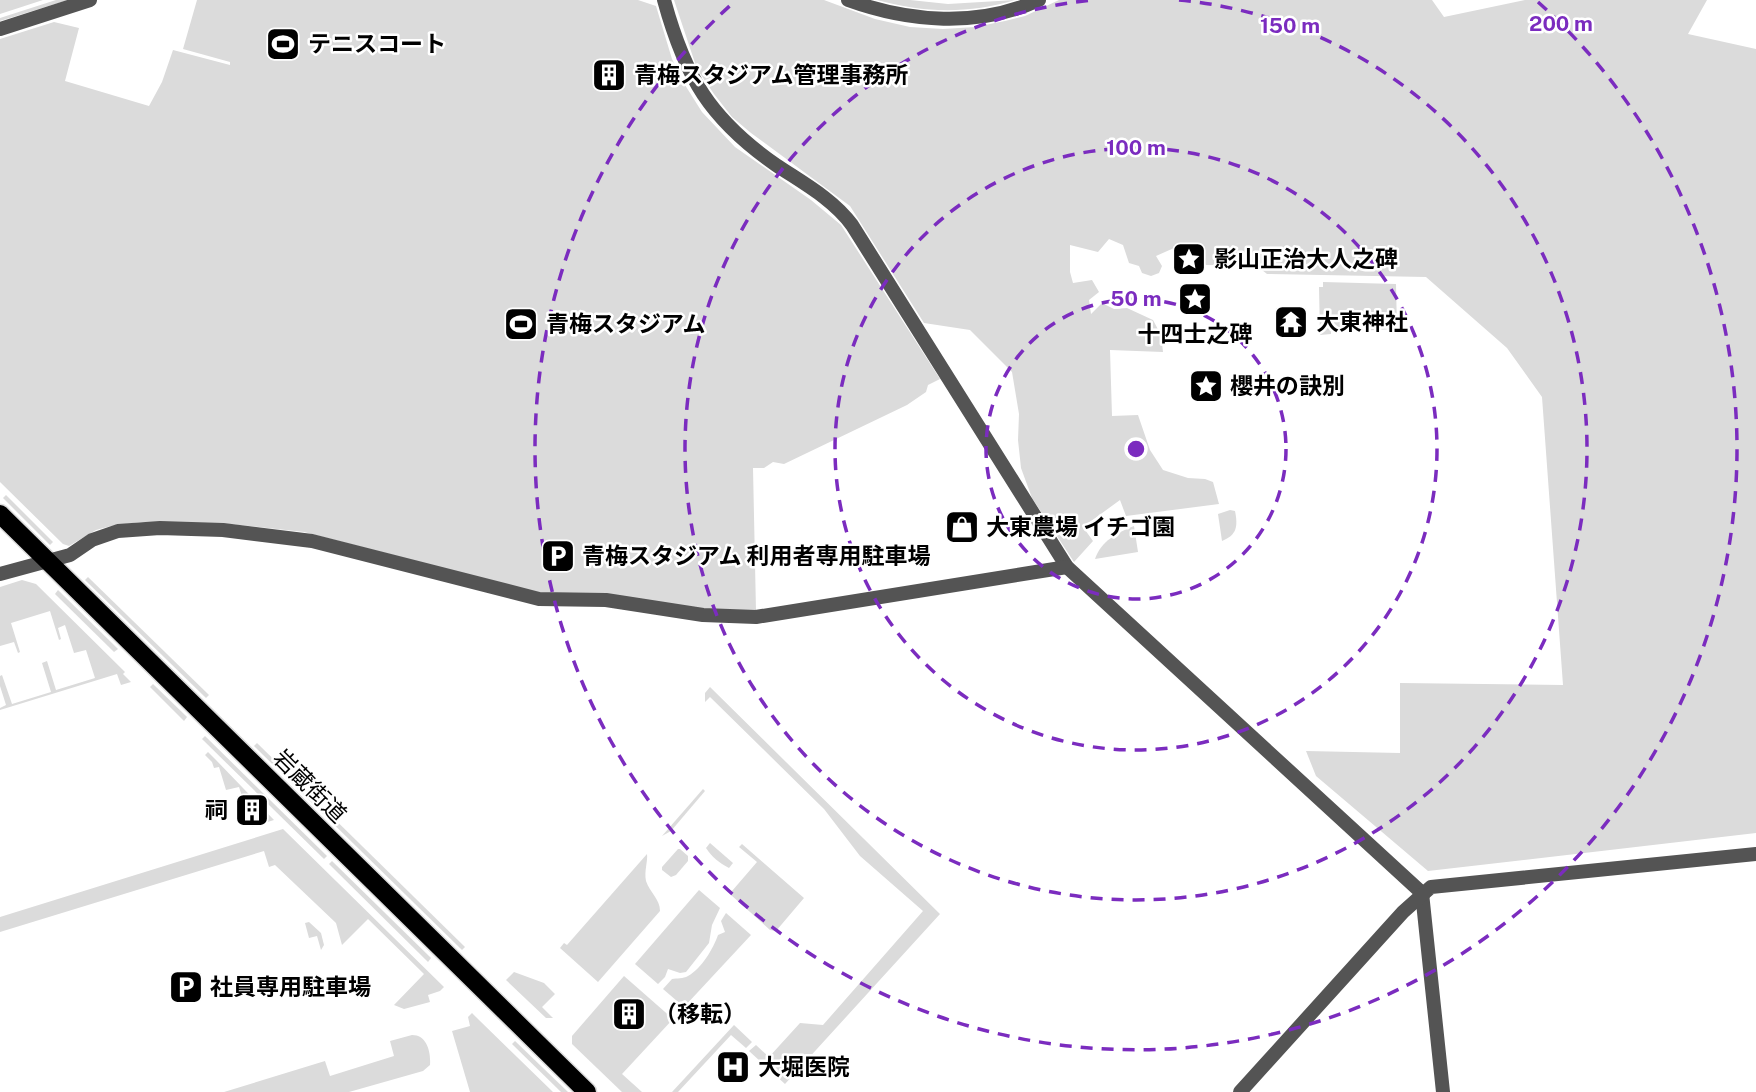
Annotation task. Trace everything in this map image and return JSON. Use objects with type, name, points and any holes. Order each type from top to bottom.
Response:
[{"type":"main road","name":"岩蔵街道","points":[[0,514],[587,1092]]},
{"type":"street","points":[[0,29],[90,0]]},
{"type":"street","points":[[664,0],[685,63],[709,104],[722,121],[751,147],[834,205],[848,219],[1067,567],[1422,893],[1443,1092]]},
{"type":"street","points":[[848,0],[890,13],[934,19],[982,16],[1013,10],[1039,0]]},
{"type":"street","points":[[0,574],[70,555],[92,540],[118,531],[160,528],[256,532],[312,541],[539,599],[606,600],[703,615],[739,617],[789,612],[1067,567]]},
{"type":"street","points":[[1240,1092],[1422,893],[1431,887],[1756,854]]},
{"type":"shaded area","points":[[0,0],[43,0],[0,14]]},
{"type":"shaded area","points":[[56,0],[68,0],[0,21],[0,18]]},
{"type":"shaded area","points":[[197,0],[638,0],[656,6],[672,59],[702,112],[735,147],[811,200],[841,225],[940,379],[928,385],[926,392],[907,405],[784,464],[773,462],[764,468],[753,468],[756,611],[705,609],[540,593],[304,532],[230,524],[140,522],[96,530],[69,546],[63,544],[0,482],[0,39],[54,22],[79,28],[65,81],[149,106],[162,82],[173,50],[230,65],[230,62],[183,49]]},
{"type":"shaded area","points":[[674,0],[824,0],[875,19],[910,27],[943,29],[975,27],[1025,16],[1059,0],[1432,0],[1444,17],[1525,0],[1707,0],[1688,34],[1756,49],[1756,833],[1428,871],[1316,776],[1306,751],[1400,753],[1400,683],[1563,685],[1542,397],[1507,348],[1426,277],[1267,274],[1257,266],[1206,265],[1194,254],[1180,252],[1174,248],[1156,256],[1162,266],[1159,273],[1151,276],[1142,273],[1139,266],[1129,263],[1123,245],[1109,239],[1098,252],[1070,245],[1070,272],[1073,283],[1092,280],[1099,292],[1089,300],[1091,314],[1102,303],[1114,309],[1127,308],[1153,320],[1161,335],[1163,352],[1110,350],[1112,416],[1138,415],[1150,450],[1163,470],[1213,482],[1219,504],[1126,516],[1120,500],[1083,527],[1093,541],[1074,562],[1032,498],[1021,468],[1019,414],[1012,372],[970,330],[924,323],[850,206],[732,117],[697,69]]},
{"type":"shaded area","points":[[877,0],[948,4],[1015,0],[980,8],[946,10]]},
{"type":"shaded area","points":[[1323,282],[1396,284],[1397,329],[1331,332],[1320,335],[1319,287],[1323,287]]},
{"type":"shaded area","points":[[1195,290],[1200,292],[1208,304],[1192,314],[1185,299],[1187,293]]},
{"type":"shaded area","points":[[6,495],[53,542],[50,545],[3,498]]},
{"type":"shaded area","points":[[1235,511],[1235,529],[1231,536],[1222,541],[1218,514]]},
{"type":"shaded area","points":[[1134,526],[1138,552],[1095,559],[1105,542]]},
{"type":"shaded area","points":[[88,577],[209,695],[206,698],[85,580]]},
{"type":"shaded area","points":[[22,580],[36,584],[125,672],[123,674],[131,682],[121,685],[117,674],[0,710],[6,705],[0,686],[2,675],[12,704],[51,692],[42,663],[47,661],[56,690],[95,678],[86,650],[74,653],[65,625],[58,628],[59,640],[50,611],[11,623],[20,652],[18,653],[14,642],[0,646],[0,587]]},
{"type":"shaded area","points":[[58,590],[118,649],[114,652],[55,594]]},
{"type":"shaded area","points":[[153,684],[187,717],[184,721],[150,687]]},
{"type":"shaded area","points":[[710,687],[940,914],[785,1084],[749,1051],[756,1045],[769,1057],[800,1023],[823,1025],[923,911],[860,856],[824,809],[710,697],[705,702],[705,693]]},
{"type":"shaded area","points":[[205,736],[327,856],[324,859],[202,739]]},
{"type":"shaded area","points":[[257,743],[465,947],[462,950],[254,746]]},
{"type":"shaded area","points":[[208,752],[274,820],[252,827],[239,787],[226,790],[219,767],[214,768],[205,755]]},
{"type":"shaded area","points":[[703,789],[705,791],[671,831],[662,836]]},
{"type":"shaded area","points":[[283,829],[444,987],[428,995],[430,1002],[404,1009],[394,1005],[424,974],[368,919],[342,945],[336,923],[275,865],[269,867],[264,851],[0,932],[0,917]]},
{"type":"shaded area","points":[[710,843],[733,863],[729,868],[708,851],[706,848]]},
{"type":"shaded area","points":[[742,844],[804,898],[776,931],[770,930],[731,895],[757,862],[739,847]]},
{"type":"shaded area","points":[[678,849],[688,856],[688,861],[671,877],[662,867]]},
{"type":"shaded area","points":[[647,854],[646,881],[660,911],[598,982],[560,948],[564,943],[567,945]]},
{"type":"shaded area","points":[[332,861],[431,958],[428,962],[329,864]]},
{"type":"shaded area","points":[[699,890],[720,908],[712,925],[709,943],[686,972],[668,969],[658,984],[635,964]]},
{"type":"shaded area","points":[[726,913],[751,935],[684,1007],[663,989],[672,979],[693,973],[702,963],[718,935],[725,932],[721,921]]},
{"type":"shaded area","points":[[309,922],[321,933],[324,945],[321,950],[317,936],[309,938],[305,923]]},
{"type":"shaded area","points":[[514,972],[544,983],[555,994],[542,1007],[553,1018],[546,1018],[506,980]]},
{"type":"shaded area","points":[[624,976],[673,1019],[622,1074],[642,1092],[622,1092],[572,1044],[572,1036]]},
{"type":"shaded area","points":[[472,1013],[553,1092],[470,1092],[452,1031],[470,1026],[468,1017]]},
{"type":"shaded area","points":[[734,1025],[752,1042],[746,1048],[731,1035],[678,1092],[672,1092]]},
{"type":"shaded area","points":[[412,1035],[425,1041],[429,1050],[430,1065],[423,1071],[349,1092],[224,1092],[325,1061],[330,1076],[394,1056],[390,1041]]},
{"type":"shaded area","points":[[515,1041],[568,1092],[561,1092],[512,1044]]},
{"type":"place","name":"テニスコート","points":[[283,44]]},
{"type":"place","name":"青梅スタジアム管理事務所","points":[[609,75]]},
{"type":"place","name":"影山正治大人之碑","points":[[1189,259]]},
{"type":"place","name":"十四士之碑","points":[[1195,299]]},
{"type":"place","name":"大東神社","points":[[1291,322]]},
{"type":"place","name":"青梅スタジアム","points":[[521,324]]},
{"type":"place","name":"櫻井の訣別","points":[[1206,386]]},
{"type":"place","name":"大東農場 イチゴ園","points":[[962,527]]},
{"type":"place","name":"青梅スタジアム 利用者専用駐車場","points":[[558,556]]},
{"type":"place","name":"祠","points":[[252,810]]},
{"type":"place","name":"社員専用駐車場","points":[[186,987]]},
{"type":"place","name":"（移転）","points":[[629,1014]]},
{"type":"place","name":"大堀医院","points":[[733,1067]]}]
